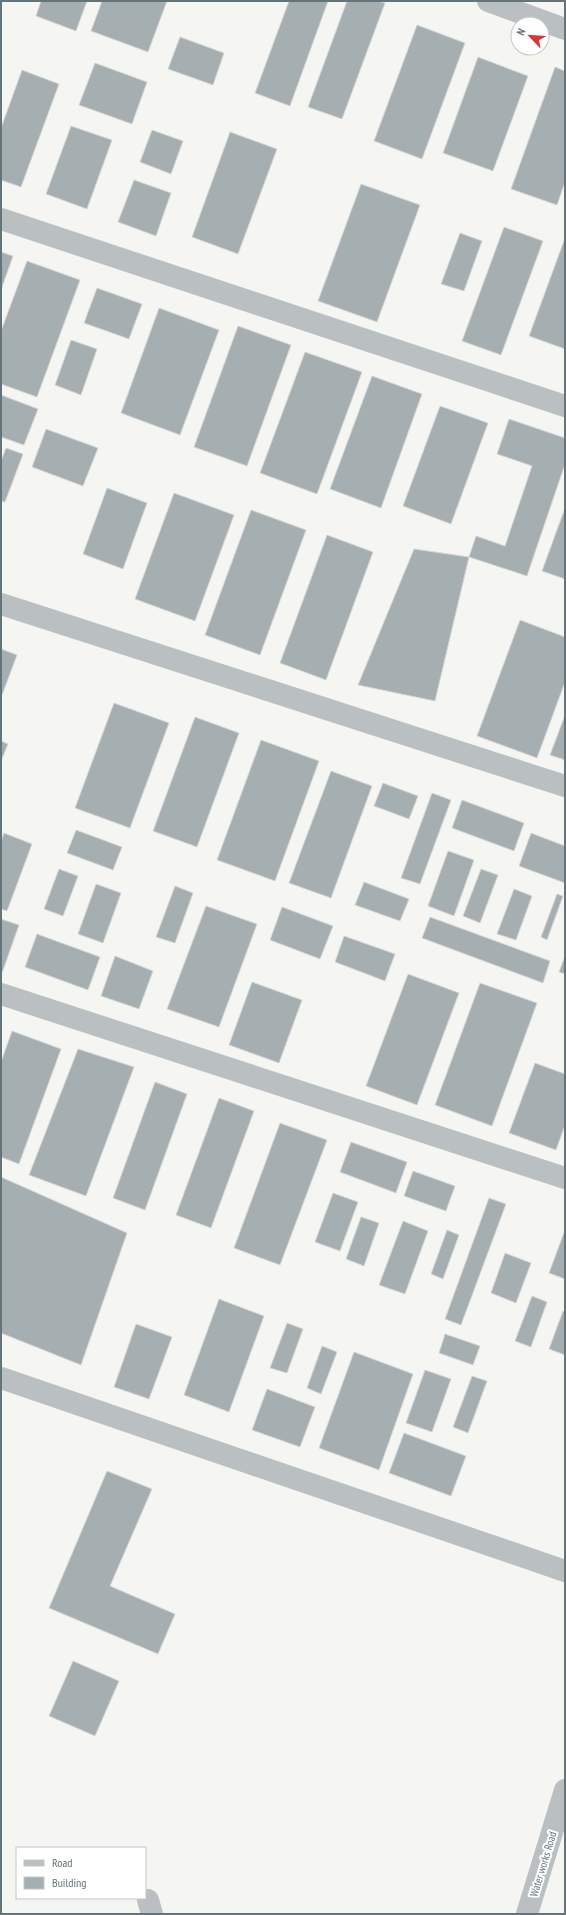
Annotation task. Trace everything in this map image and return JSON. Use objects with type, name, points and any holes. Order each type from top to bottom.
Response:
[{"type":"street","points":[[488,1],[565,29]]},
{"type":"street","points":[[1,219],[565,406]]},
{"type":"street","points":[[1,604],[565,786]]},
{"type":"street","points":[[1,994],[565,1178]]},
{"type":"street","points":[[1,1378],[565,1571]]},
{"type":"street","name":"Water works Road","points":[[527,1914],[565,1790]]},
{"type":"building","points":[[41,1],[87,1],[76,31],[36,16]]},
{"type":"building","points":[[102,1],[167,1],[148,52],[91,31]]},
{"type":"building","points":[[289,1],[328,1],[290,106],[255,93]]},
{"type":"building","points":[[347,1],[378,1],[385,3],[342,119],[308,107]]},
{"type":"building","points":[[417,25],[465,43],[422,159],[374,141]]},
{"type":"building","points":[[180,37],[224,53],[213,85],[168,69]]},
{"type":"building","points":[[478,57],[528,76],[493,171],[443,153]]},
{"type":"building","points":[[95,63],[147,82],[132,124],[79,105]]},
{"type":"building","points":[[555,67],[565,71],[565,182],[557,205],[511,189]]},
{"type":"building","points":[[22,70],[59,84],[21,187],[1,180],[1,128]]},
{"type":"building","points":[[71,126],[112,140],[87,209],[46,194]]},
{"type":"building","points":[[152,130],[183,141],[171,174],[140,162]]},
{"type":"building","points":[[230,132],[277,149],[238,254],[192,237]]},
{"type":"building","points":[[134,180],[171,193],[156,236],[118,222]]},
{"type":"building","points":[[361,184],[420,205],[377,322],[318,301]]},
{"type":"building","points":[[504,227],[543,241],[501,355],[462,341]]},
{"type":"building","points":[[460,233],[482,241],[464,291],[441,284]]},
{"type":"building","points":[[565,238],[565,349],[529,336]]},
{"type":"building","points":[[1,252],[13,256],[1,290]]},
{"type":"building","points":[[27,261],[80,280],[37,397],[1,384],[1,331]]},
{"type":"building","points":[[97,288],[142,304],[129,339],[84,323]]},
{"type":"building","points":[[159,308],[219,330],[180,435],[121,413]]},
{"type":"building","points":[[238,326],[291,345],[247,466],[194,447]]},
{"type":"building","points":[[71,340],[97,349],[81,395],[55,385]]},
{"type":"building","points":[[305,352],[362,372],[317,494],[260,473]]},
{"type":"building","points":[[372,376],[422,394],[381,508],[330,489]]},
{"type":"building","points":[[1,395],[38,409],[24,445],[1,437]]},
{"type":"building","points":[[440,406],[488,423],[451,524],[403,506]]},
{"type":"building","points":[[509,419],[565,438],[565,464],[527,576],[469,557],[476,536],[505,546],[532,466],[497,454]]},
{"type":"building","points":[[46,429],[98,448],[83,486],[32,467]]},
{"type":"building","points":[[6,448],[23,454],[5,502],[1,501],[1,461]]},
{"type":"building","points":[[107,488],[147,503],[123,569],[83,554]]},
{"type":"building","points":[[174,493],[234,515],[195,621],[135,599]]},
{"type":"building","points":[[565,508],[565,579],[542,571]]},
{"type":"building","points":[[251,510],[306,530],[260,655],[205,635]]},
{"type":"building","points":[[327,535],[373,552],[326,680],[280,663]]},
{"type":"building","points":[[414,549],[469,557],[435,701],[358,685]]},
{"type":"building","points":[[520,620],[565,637],[565,682],[537,758],[477,736]]},
{"type":"building","points":[[1,649],[17,655],[2,695],[1,695]]},
{"type":"building","points":[[114,703],[169,723],[130,828],[75,808]]},
{"type":"building","points":[[565,715],[565,760],[550,755]]},
{"type":"building","points":[[195,717],[239,733],[197,847],[153,831]]},
{"type":"building","points":[[261,740],[319,761],[275,881],[217,860]]},
{"type":"building","points":[[1,741],[8,744],[1,761]]},
{"type":"building","points":[[331,771],[372,786],[331,898],[289,883]]},
{"type":"building","points":[[383,783],[418,796],[409,819],[374,806]]},
{"type":"building","points":[[432,793],[451,800],[420,884],[401,878]]},
{"type":"building","points":[[462,800],[524,823],[514,851],[452,828]]},
{"type":"building","points":[[76,830],[122,847],[113,870],[67,853]]},
{"type":"building","points":[[4,833],[32,844],[7,911],[1,909],[1,842]]},
{"type":"building","points":[[531,833],[565,846],[565,883],[519,866]]},
{"type":"building","points":[[448,851],[474,860],[454,916],[428,906]]},
{"type":"building","points":[[59,869],[78,876],[63,916],[44,909]]},
{"type":"building","points":[[481,869],[498,875],[480,923],[463,916]]},
{"type":"building","points":[[364,882],[409,899],[400,921],[355,905]]},
{"type":"building","points":[[96,884],[121,893],[103,943],[78,934]]},
{"type":"building","points":[[175,886],[193,893],[175,943],[156,937]]},
{"type":"building","points":[[514,889],[532,896],[516,940],[497,934]]},
{"type":"building","points":[[557,894],[563,896],[547,940],[541,937]]},
{"type":"building","points":[[206,906],[257,924],[219,1027],[167,1009]]},
{"type":"building","points":[[282,907],[333,926],[320,959],[270,940]]},
{"type":"building","points":[[430,917],[550,961],[543,983],[422,938]]},
{"type":"building","points":[[1,919],[19,925],[2,973],[1,972]]},
{"type":"building","points":[[37,934],[100,957],[88,990],[25,967]]},
{"type":"building","points":[[344,936],[395,954],[385,981],[335,962]]},
{"type":"building","points":[[115,956],[153,971],[139,1009],[101,996]]},
{"type":"building","points":[[565,956],[565,974],[559,972]]},
{"type":"building","points":[[408,974],[459,993],[417,1105],[366,1086]]},
{"type":"building","points":[[252,982],[302,1000],[279,1063],[229,1045]]},
{"type":"building","points":[[480,983],[537,1003],[492,1126],[435,1105]]},
{"type":"building","points":[[12,1031],[61,1049],[19,1164],[1,1157],[1,1062]]},
{"type":"building","points":[[78,1049],[134,1067],[86,1196],[29,1175]]},
{"type":"building","points":[[535,1063],[565,1074],[565,1125],[556,1150],[509,1133]]},
{"type":"building","points":[[155,1082],[187,1094],[145,1210],[113,1198]]},
{"type":"building","points":[[219,1098],[254,1111],[211,1228],[176,1215]]},
{"type":"building","points":[[280,1123],[327,1140],[280,1265],[234,1248]]},
{"type":"building","points":[[351,1142],[407,1162],[396,1193],[340,1172]]},
{"type":"building","points":[[413,1171],[455,1186],[446,1211],[404,1196]]},
{"type":"building","points":[[1,1177],[127,1233],[81,1365],[1,1333]]},
{"type":"building","points":[[333,1193],[358,1202],[340,1251],[315,1242]]},
{"type":"building","points":[[489,1198],[506,1204],[461,1325],[445,1319]]},
{"type":"building","points":[[361,1217],[379,1223],[364,1266],[346,1259]]},
{"type":"building","points":[[403,1221],[428,1231],[405,1294],[379,1285]]},
{"type":"building","points":[[447,1230],[459,1235],[443,1279],[431,1274]]},
{"type":"building","points":[[565,1230],[565,1279],[549,1273]]},
{"type":"building","points":[[505,1253],[531,1263],[516,1303],[491,1293]]},
{"type":"building","points":[[532,1296],[547,1302],[531,1347],[515,1341]]},
{"type":"building","points":[[219,1299],[264,1316],[229,1412],[184,1395]]},
{"type":"building","points":[[563,1311],[565,1312],[565,1355],[549,1349]]},
{"type":"building","points":[[287,1323],[303,1329],[287,1373],[270,1368]]},
{"type":"building","points":[[136,1324],[172,1337],[149,1399],[114,1387]]},
{"type":"building","points":[[445,1334],[480,1346],[473,1365],[439,1353]]},
{"type":"building","points":[[322,1346],[337,1352],[321,1394],[307,1388]]},
{"type":"building","points":[[354,1352],[413,1374],[379,1470],[319,1448]]},
{"type":"building","points":[[425,1370],[451,1379],[432,1432],[406,1423]]},
{"type":"building","points":[[472,1376],[487,1381],[468,1433],[453,1427]]},
{"type":"building","points":[[267,1389],[315,1407],[300,1447],[252,1430]]},
{"type":"building","points":[[404,1433],[466,1456],[451,1496],[389,1473]]},
{"type":"building","points":[[107,1471],[152,1489],[110,1586],[175,1614],[158,1654],[49,1608]]},
{"type":"building","points":[[73,1661],[119,1681],[95,1736],[49,1716]]}]
